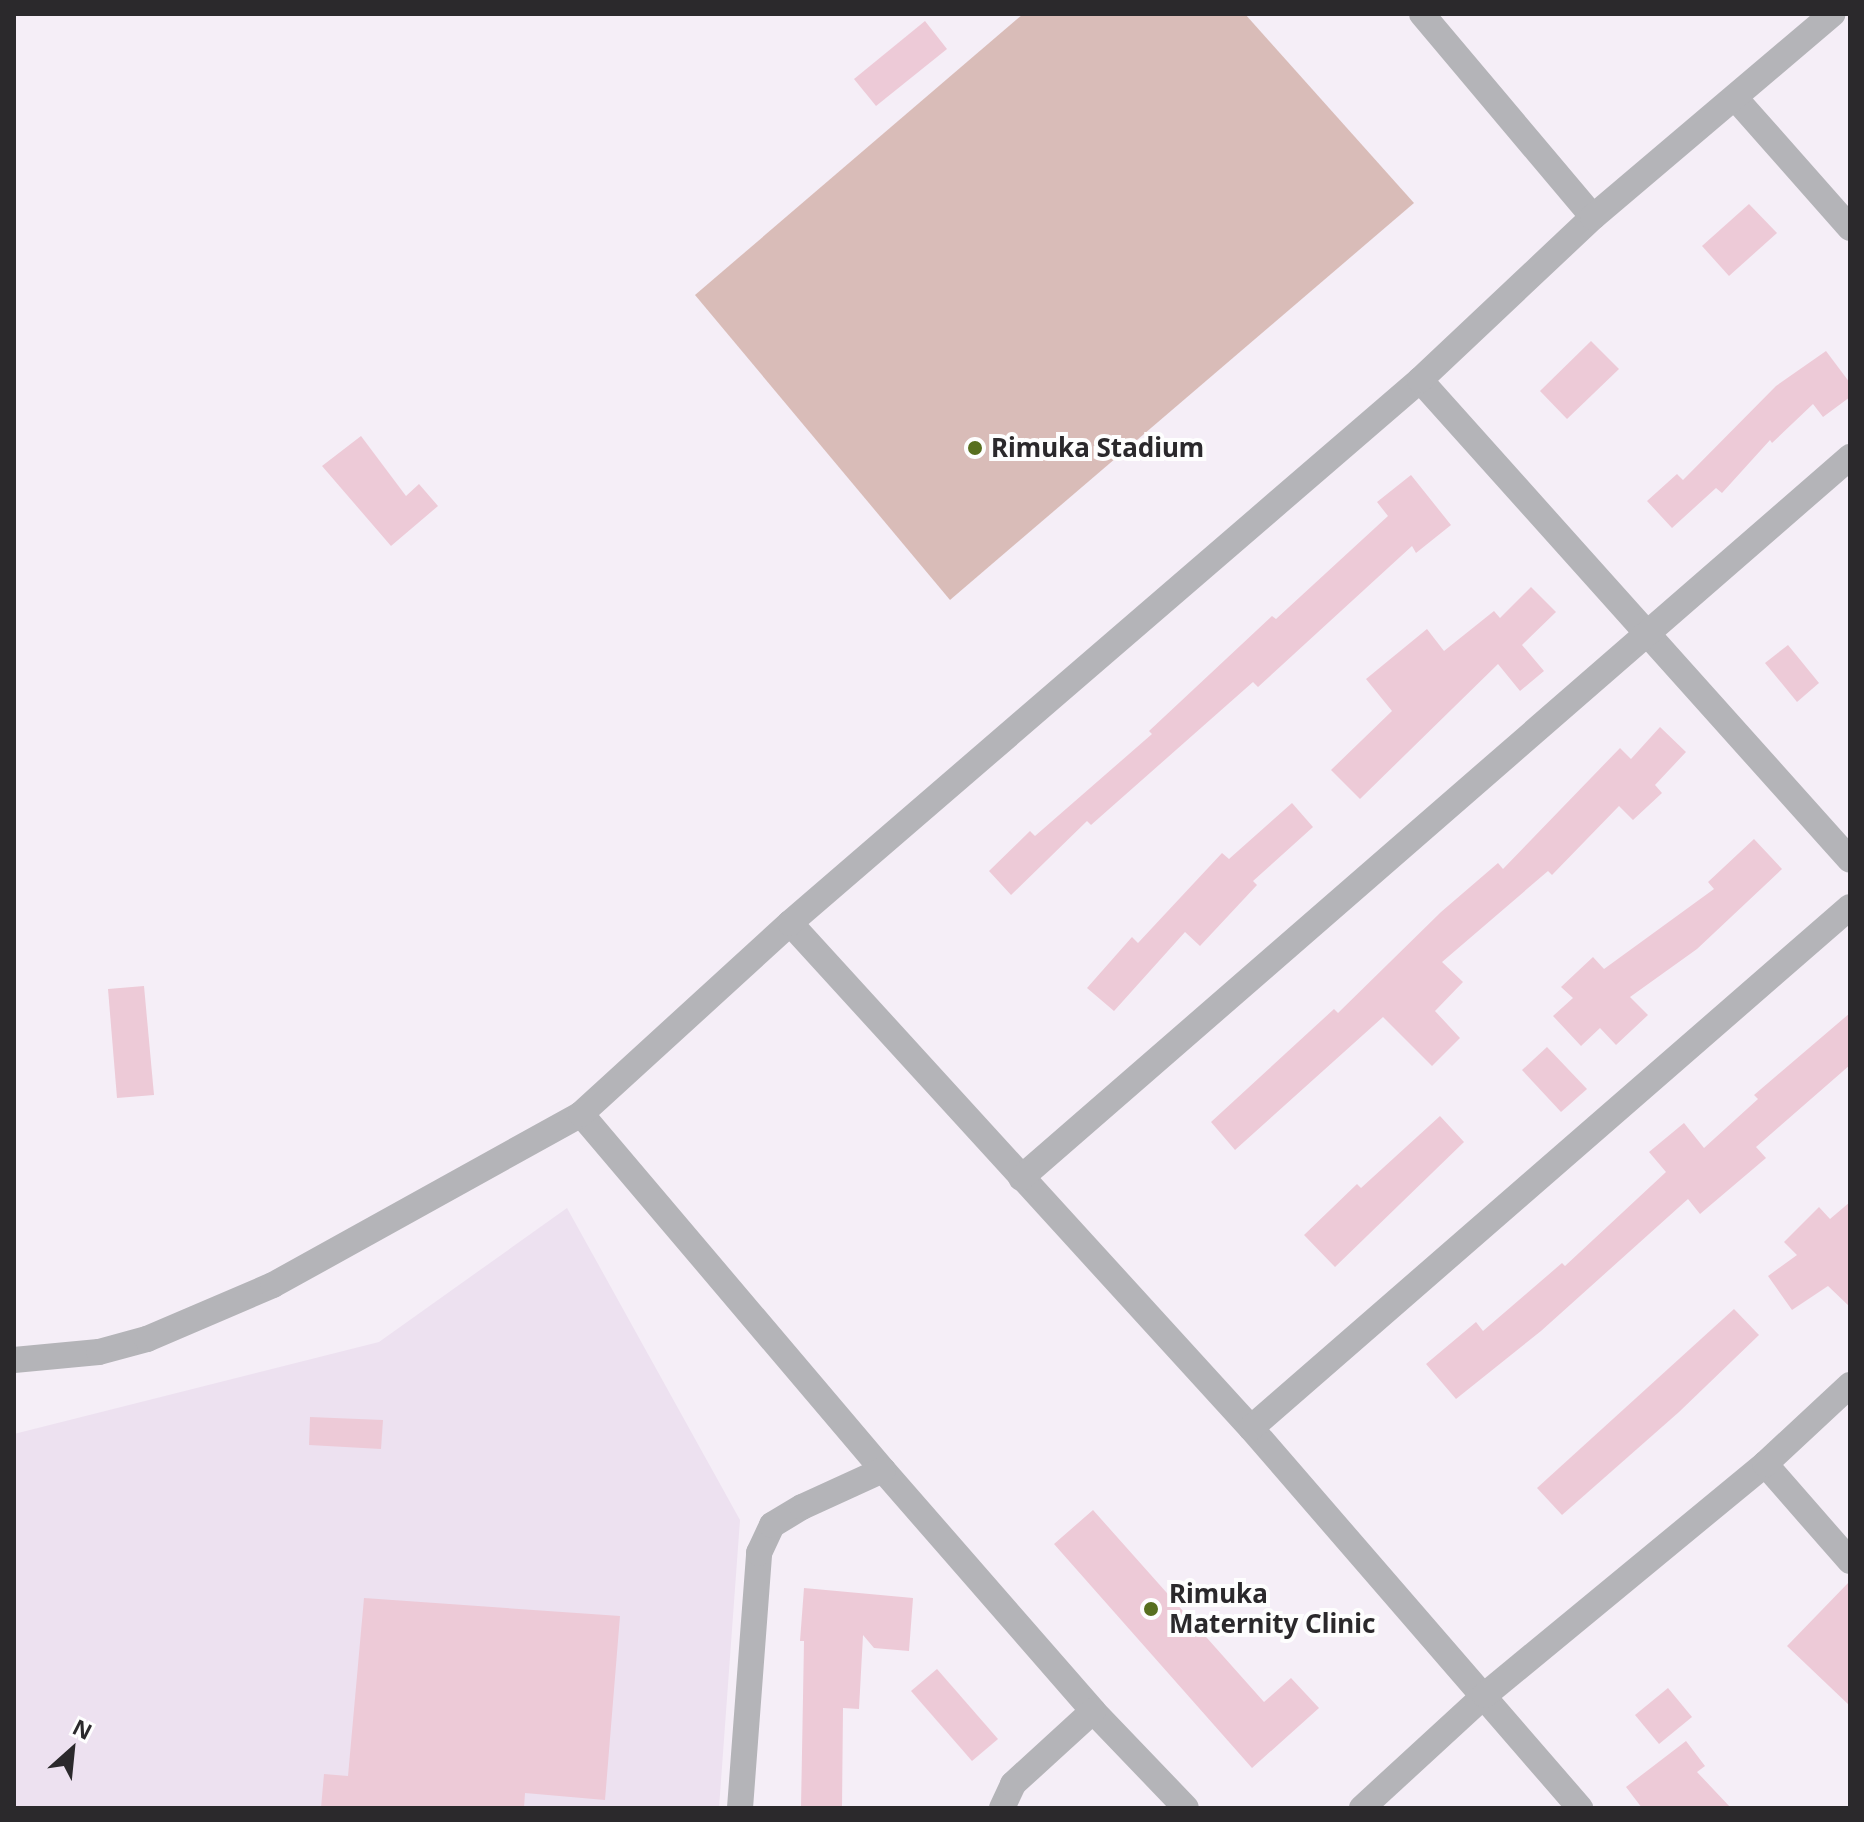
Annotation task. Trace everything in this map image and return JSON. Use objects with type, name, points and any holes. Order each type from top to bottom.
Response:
[{"type":"street","points":[[1422,14],[1593,217]]},
{"type":"street","points":[[14,1360],[99,1352],[147,1339],[273,1285],[581,1114],[790,923],[1420,380],[1593,217],[1736,99],[1832,14]]},
{"type":"street","points":[[1736,99],[1850,228]]},
{"type":"street","points":[[1420,380],[1850,860]]},
{"type":"street","points":[[1021,1178],[1850,457]]},
{"type":"street","points":[[1251,1428],[1850,907]]},
{"type":"street","points":[[790,923],[1251,1428],[1580,1808]]},
{"type":"street","points":[[581,1114],[883,1470],[1093,1711],[1186,1808]]},
{"type":"street","points":[[1362,1808],[1485,1695],[1765,1464],[1850,1385]]},
{"type":"street","points":[[1765,1464],[1850,1561]]},
{"type":"street","points":[[740,1808],[759,1553],[772,1525],[802,1507],[883,1470]]},
{"type":"street","points":[[1002,1808],[1013,1784],[1093,1711]]},
{"type":"shaded area","name":"Rimuka Stadium","points":[[1023,14],[1245,14],[1414,203],[950,600],[695,295]]},
{"type":"shaded area","points":[[567,1208],[740,1520],[719,1808],[14,1808],[14,1434],[379,1342]]},
{"type":"building","points":[[925,21],[947,49],[876,106],[854,79]]},
{"type":"building","points":[[1749,204],[1777,233],[1729,276],[1702,246]]},
{"type":"building","points":[[1591,341],[1619,369],[1567,419],[1540,391]]},
{"type":"building","points":[[1826,351],[1850,383],[1850,397],[1823,417],[1813,404],[1772,443],[1770,440],[1722,493],[1716,488],[1672,528],[1647,501],[1677,474],[1683,480],[1776,386]]},
{"type":"building","points":[[361,436],[406,496],[419,484],[438,506],[391,546],[322,466]]},
{"type":"building","points":[[1411,475],[1451,525],[1416,553],[1412,546],[1258,687],[1253,682],[1091,825],[1087,821],[1011,895],[989,871],[1030,831],[1035,836],[1152,734],[1149,731],[1272,616],[1276,619],[1388,516],[1377,502]]},
{"type":"building","points":[[1531,587],[1556,612],[1522,645],[1544,671],[1520,691],[1498,664],[1360,799],[1331,770],[1392,711],[1366,679],[1427,629],[1444,651],[1494,611],[1500,618]]},
{"type":"building","points":[[1788,645],[1819,683],[1797,702],[1765,663]]},
{"type":"building","points":[[1660,727],[1686,752],[1655,785],[1662,793],[1633,820],[1619,806],[1552,875],[1548,871],[1442,962],[1463,982],[1435,1011],[1460,1038],[1432,1066],[1383,1017],[1235,1150],[1211,1122],[1334,1009],[1338,1013],[1441,912],[1498,863],[1503,869],[1620,748],[1631,759]]},
{"type":"building","points":[[1292,803],[1313,827],[1253,881],[1257,885],[1200,946],[1185,932],[1114,1011],[1087,988],[1132,937],[1138,943],[1222,853],[1229,859]]},
{"type":"building","points":[[1754,839],[1782,869],[1697,949],[1630,997],[1648,1015],[1616,1045],[1600,1028],[1581,1046],[1553,1016],[1573,998],[1561,987],[1593,957],[1604,969],[1714,889],[1708,882]]},
{"type":"building","points":[[144,986],[154,1095],[117,1098],[108,989]]},
{"type":"building","points":[[1850,1013],[1850,1065],[1756,1147],[1766,1158],[1700,1214],[1688,1199],[1541,1331],[1456,1399],[1426,1364],[1476,1322],[1483,1331],[1562,1263],[1565,1266],[1666,1172],[1649,1152],[1684,1123],[1704,1148],[1758,1099],[1754,1095]]},
{"type":"building","points":[[1547,1047],[1587,1089],[1561,1112],[1522,1070]]},
{"type":"building","points":[[1440,1116],[1464,1142],[1335,1267],[1304,1235],[1357,1184],[1361,1188]]},
{"type":"building","points":[[1850,1202],[1850,1307],[1828,1286],[1792,1310],[1768,1276],[1797,1255],[1784,1242],[1819,1207],[1830,1219]]},
{"type":"building","points":[[1734,1309],[1759,1335],[1679,1412],[1562,1515],[1537,1488]]},
{"type":"building","points":[[310,1417],[383,1420],[381,1449],[309,1445]]},
{"type":"building","points":[[1093,1510],[1264,1702],[1291,1678],[1319,1708],[1252,1768],[1054,1544]]},
{"type":"building","points":[[1850,1581],[1850,1706],[1787,1646]]},
{"type":"building","points":[[804,1588],[913,1598],[909,1651],[874,1648],[863,1635],[859,1709],[843,1708],[842,1808],[801,1808],[804,1641],[800,1641]]},
{"type":"building","points":[[364,1598],[620,1616],[605,1800],[525,1793],[524,1808],[321,1808],[324,1774],[348,1776]]},
{"type":"building","points":[[937,1669],[998,1739],[972,1761],[911,1691]]},
{"type":"building","points":[[1668,1688],[1692,1717],[1659,1744],[1635,1715]]},
{"type":"building","points":[[1686,1741],[1705,1766],[1697,1772],[1731,1808],[1642,1808],[1626,1787]]},
{"type":"place","name":"Rimuka Stadium","points":[[975,448]]},
{"type":"place","name":"Rimuka Maternity Clinic","points":[[1151,1609]]}]
